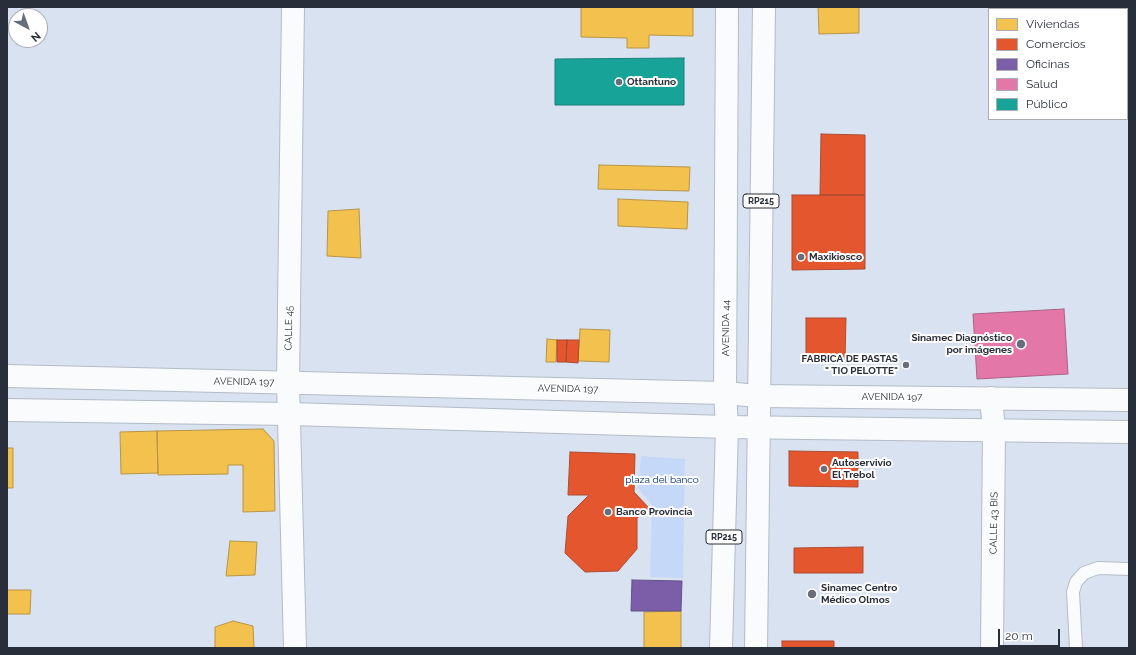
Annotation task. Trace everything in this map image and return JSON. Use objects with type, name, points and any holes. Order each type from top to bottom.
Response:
[{"type":"main road","name":"CALLE 45","points":[[293,7],[288,383],[295,648]]},
{"type":"main road","name":"AVENIDA 44","points":[[721,648],[727,427],[725,393],[727,7]]},
{"type":"main road","name":"RP215","points":[[756,648],[764,7]]},
{"type":"main road","name":"AVENIDA 197","points":[[7,376],[725,393],[758,396],[1129,400]]},
{"type":"main road","name":"CALLE 43 BIS","points":[[991,398],[994,430],[992,648]]},
{"type":"main road","points":[[7,410],[290,414],[727,427],[1129,432]]},
{"type":"lane","points":[[1076,648],[1073,592],[1076,582],[1084,573],[1098,568],[1129,569]]},
{"type":"green space","name":"plaza del banco","points":[[641,456],[685,459],[683,578],[650,577],[652,505],[638,488]]},
{"type":"building: Viviendas","points":[[581,7],[693,7],[693,36],[649,35],[649,48],[627,48],[627,38],[581,37]]},
{"type":"building: Viviendas","points":[[818,7],[859,7],[859,33],[819,34]]},
{"type":"building: Viviendas","points":[[599,165],[690,167],[689,191],[598,189]]},
{"type":"building: Viviendas","points":[[618,199],[688,202],[687,229],[618,226]]},
{"type":"building: Viviendas","points":[[359,209],[361,258],[327,256],[328,211]]},
{"type":"building: Viviendas","points":[[580,329],[610,330],[609,362],[578,361]]},
{"type":"building: Viviendas","points":[[547,339],[557,340],[556,362],[546,362]]},
{"type":"building: Viviendas","points":[[263,429],[274,441],[275,511],[243,512],[243,465],[228,465],[228,474],[158,475],[157,431]]},
{"type":"building: Viviendas","points":[[157,431],[158,473],[121,474],[120,432]]},
{"type":"building: Viviendas","points":[[7,448],[13,448],[13,488],[7,488]]},
{"type":"building: Viviendas","points":[[230,541],[257,542],[255,575],[226,576]]},
{"type":"building: Viviendas","points":[[7,590],[31,590],[30,614],[7,614]]},
{"type":"building: Viviendas","points":[[681,611],[681,648],[644,648],[644,612]]},
{"type":"building: Viviendas","points":[[233,621],[253,626],[254,648],[215,648],[215,627]]},
{"type":"building: Comercios","points":[[821,134],[865,135],[865,195],[820,195]]},
{"type":"building: Comercios","points":[[792,195],[865,195],[865,269],[792,270]]},
{"type":"building: Comercios","points":[[806,318],[846,318],[845,359],[806,359]]},
{"type":"building: Comercios","points":[[557,340],[567,340],[566,362],[557,362]]},
{"type":"building: Comercios","points":[[567,340],[579,340],[578,363],[566,362]]},
{"type":"building: Comercios","name":"Autoservivio El Trebol","points":[[789,451],[858,452],[858,487],[789,486]]},
{"type":"building: Comercios","name":"Banco Provincia","points":[[570,452],[635,454],[634,492],[649,508],[637,518],[637,549],[618,571],[585,572],[565,553],[568,516],[589,495],[568,495]]},
{"type":"building: Comercios","points":[[863,547],[863,573],[794,573],[794,548]]},
{"type":"building: Comercios","points":[[782,641],[834,641],[834,648],[782,648]]},
{"type":"building: Oficinas","points":[[632,580],[682,581],[681,611],[631,611]]},
{"type":"building: Salud","name":"Sinamec Diagnóstico por imágenes","points":[[1064,309],[1068,374],[977,379],[973,314]]},
{"type":"building: Público","name":"Ottantuno","points":[[684,58],[684,105],[555,105],[555,59]]},
{"type":"place","name":"Ottantuno","points":[[619,82]]},
{"type":"place","name":"Maxikiosco","points":[[801,257]]},
{"type":"place","name":"Sinamec Diagnóstico por imágenes","points":[[1021,344]]},
{"type":"place","name":"FABRICA DE PASTAS \" TIO PELOTTE\"","points":[[906,365]]},
{"type":"place","name":"Autoservivio El Trebol","points":[[824,469]]},
{"type":"place","name":"Banco Provincia","points":[[608,512]]},
{"type":"place","name":"Sinamec Centro Médico Olmos","points":[[812,594]]}]
